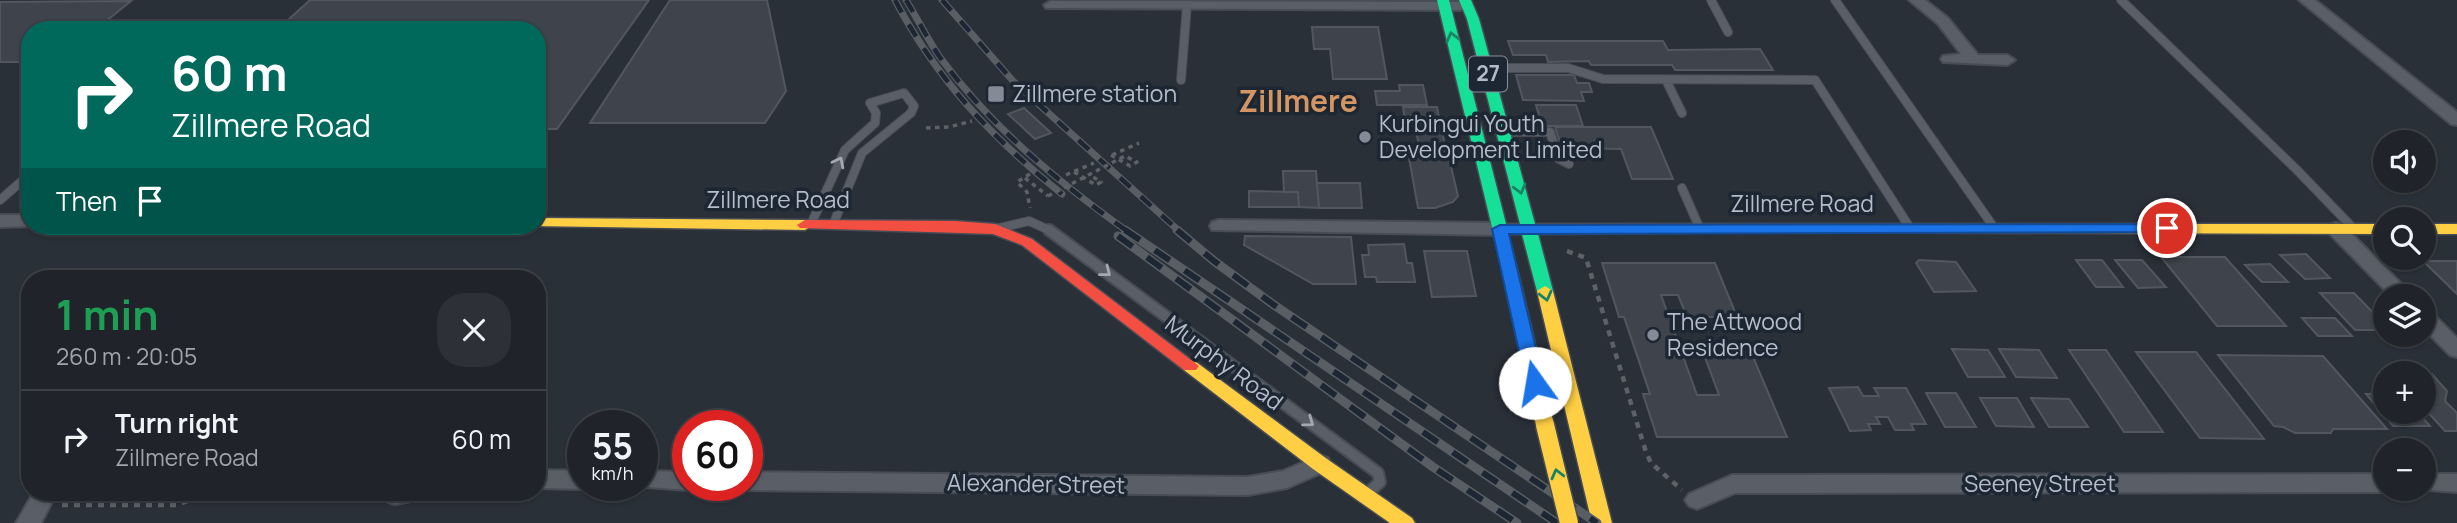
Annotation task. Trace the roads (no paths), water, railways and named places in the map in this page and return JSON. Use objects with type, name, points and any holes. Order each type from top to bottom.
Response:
[{"type":"main road","name":"27","points":[[1444,3],[1569,523]]},
{"type":"main road","name":"27","points":[[1466,3],[1487,68],[1530,230],[1602,523]]},
{"type":"main road","name":"Zillmere Road","points":[[546,223],[966,226],[995,229],[1017,236]]},
{"type":"main road","name":"Zillmere Road","points":[[1500,229],[2373,229]]},
{"type":"main road","points":[[2436,229],[2457,229]]},
{"type":"main road","name":"Murphy Road","points":[[1017,236],[1320,464],[1405,523]]},
{"type":"street","points":[[1916,0],[1943,21],[1973,60]]},
{"type":"street","points":[[2306,0],[2457,120]]},
{"type":"street","points":[[1051,5],[1145,2],[1187,5],[1466,3]]},
{"type":"street","points":[[1949,59],[2007,60]]},
{"type":"street","points":[[0,221],[21,221]]},
{"type":"street","name":"Zillmere Road","points":[[1219,226],[1500,229]]},
{"type":"street","points":[[2345,229],[2393,284]]},
{"type":"street","points":[[2436,329],[2457,350]]},
{"type":"street","name":"Alexander Street","points":[[763,481],[1248,486],[1287,479],[1320,464]]},
{"type":"street","points":[[546,479],[567,480]]},
{"type":"street","name":"Seeney Street","points":[[1697,500],[1732,484],[2373,483]]},
{"type":"street","points":[[2436,483],[2457,483]]},
{"type":"lane","points":[[1711,0],[1728,32]]},
{"type":"lane","points":[[1835,0],[1995,229]]},
{"type":"lane","points":[[2121,0],[2297,170],[2345,229]]},
{"type":"lane","points":[[1181,80],[1187,5]]},
{"type":"lane","points":[[1460,68],[1568,68],[1603,79],[1815,80],[1910,228]]},
{"type":"lane","points":[[1666,80],[1682,113]]},
{"type":"lane","points":[[811,224],[845,150],[875,123],[876,113],[870,103],[904,93],[914,106],[911,113],[862,153],[833,225]]},
{"type":"lane","points":[[1504,132],[1550,132],[1559,159],[1569,164]]},
{"type":"lane","points":[[0,200],[21,182]]},
{"type":"lane","points":[[1682,188],[1700,229]]},
{"type":"lane","points":[[995,229],[1029,221],[1051,232],[1370,466],[1380,476],[1380,482],[1365,495]]},
{"type":"lane","points":[[1036,250],[1051,232]]},
{"type":"railway","points":[[895,0],[929,56],[968,106],[1012,151],[1062,194]]},
{"type":"railway","points":[[906,0],[939,56],[1002,129],[1050,172],[1127,231]]},
{"type":"railway","points":[[942,0],[1013,81],[1179,231]]},
{"type":"railway","points":[[1125,230],[1557,523]]},
{"type":"railway","points":[[1177,230],[1274,305],[1597,523]]},
{"type":"railway","points":[[1118,236],[1433,467],[1517,523]]},
{"type":"place","name":"Zillmere station","points":[[996,94]]},
{"type":"place","name":"Kurbingui Youth Development Limited","points":[[1365,137]]},
{"type":"place","name":"The Attwood Residence","points":[[1653,335]]},
{"type":"district","name":"Zillmere","points":[[1298,102]]}]
